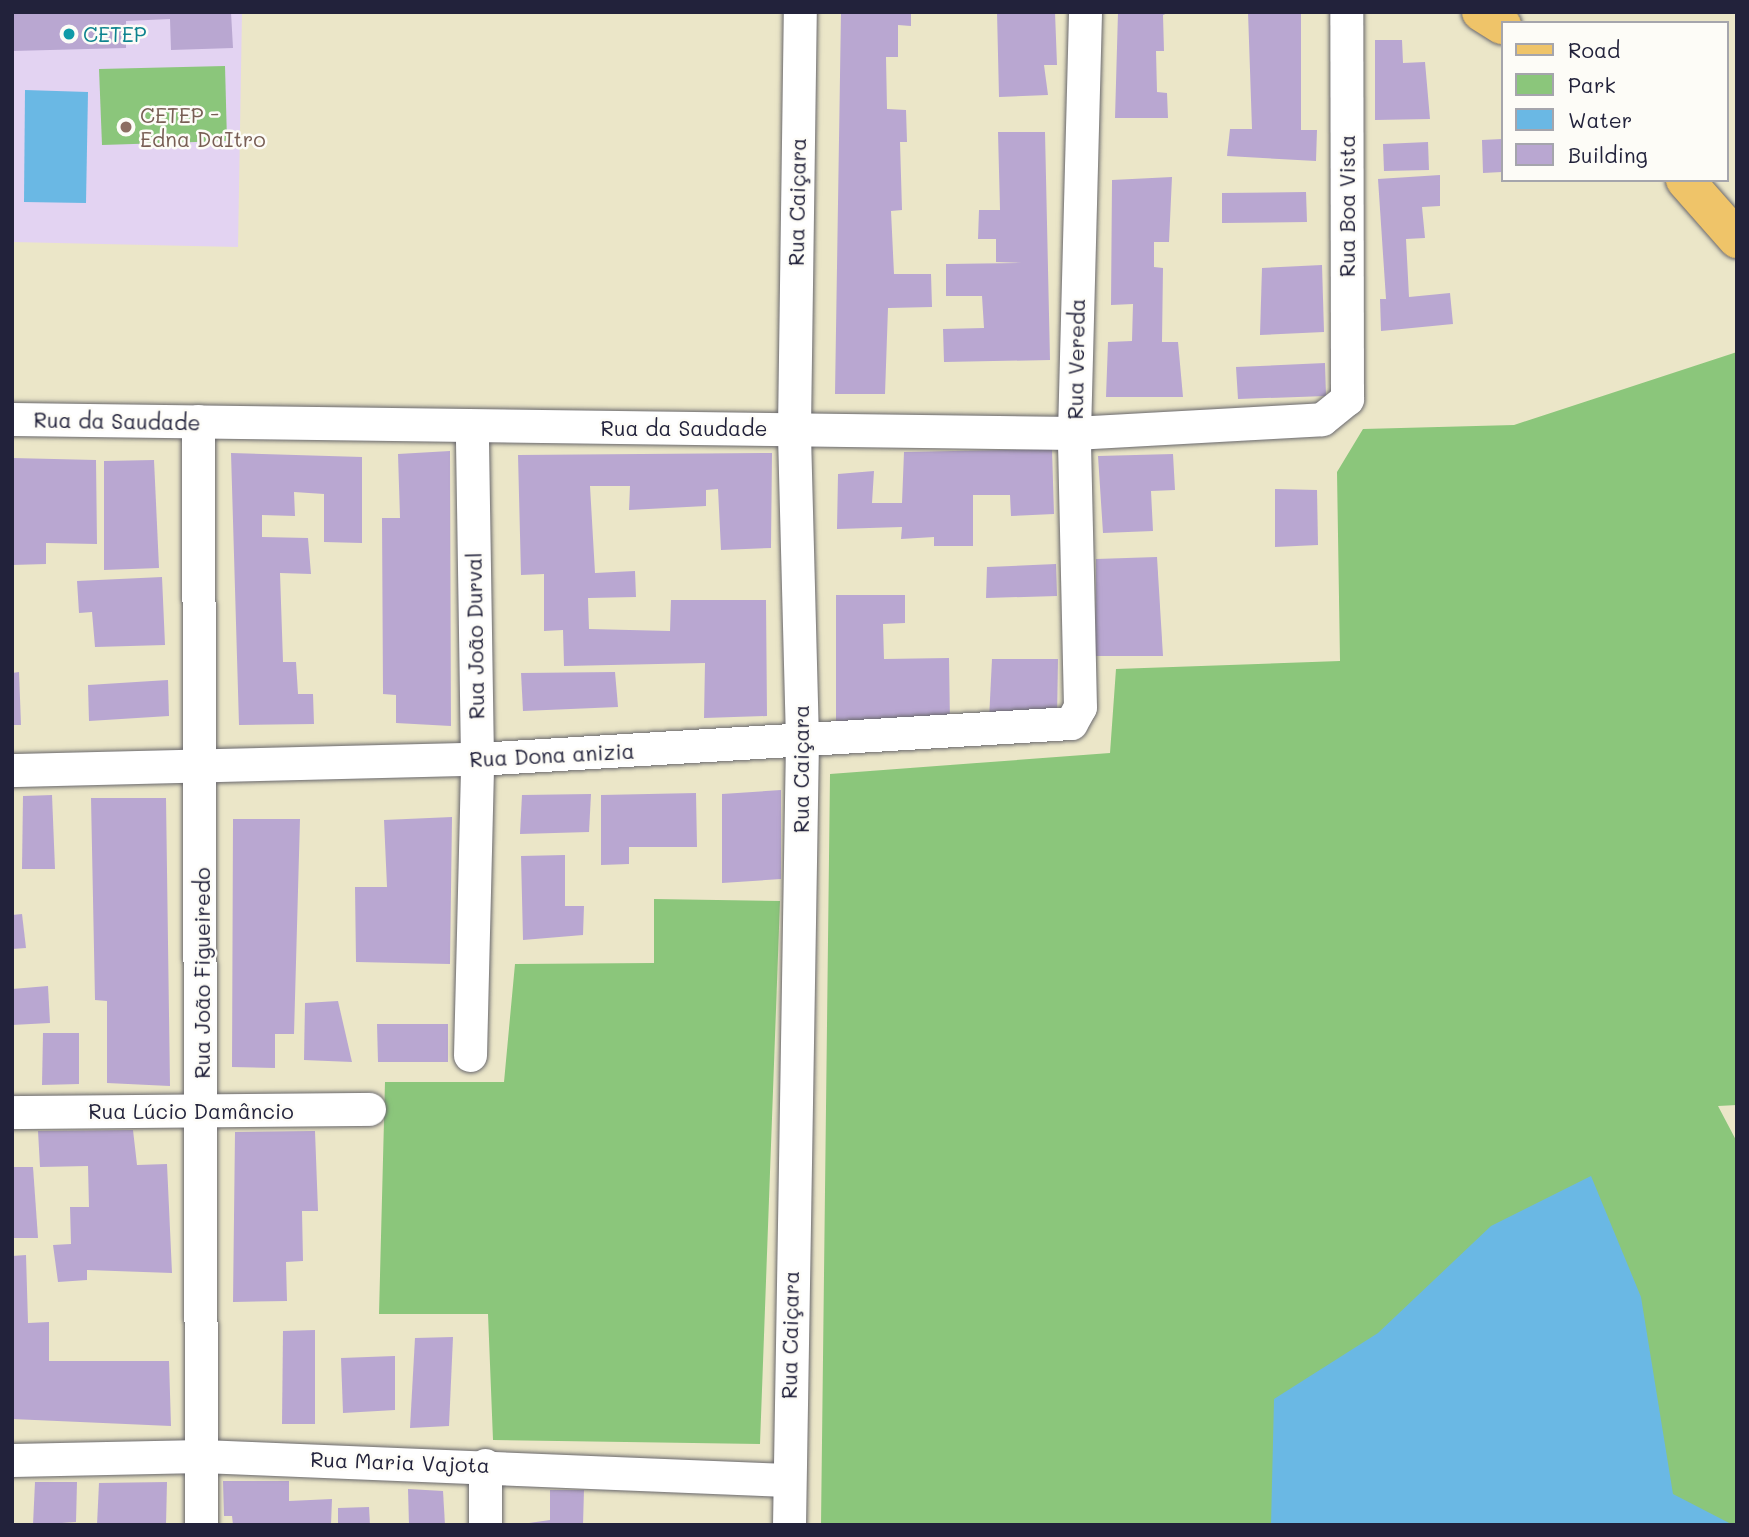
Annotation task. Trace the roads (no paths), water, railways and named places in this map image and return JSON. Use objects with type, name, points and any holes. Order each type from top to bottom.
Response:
[{"type":"main road","points":[[1481,12],[1500,24]]},
{"type":"main road","points":[[1687,182],[1737,239]]},
{"type":"street","name":"Rua Caiçara","points":[[789,1525],[787,1480],[803,740],[794,429],[800,12]]},
{"type":"street","name":"Rua Vereda","points":[[1080,707],[1074,433],[1085,12]]},
{"type":"street","name":"Rua Boa Vista","points":[[1346,12],[1347,399]]},
{"type":"street","name":"Rua da Saudade","points":[[12,419],[472,428],[1074,433],[1322,419],[1347,399]]},
{"type":"street","name":"Rua João Figueiredo","points":[[198,421],[203,1111],[201,1525]]},
{"type":"street","name":"Rua João Durval","points":[[470,1055],[477,759],[472,428]]},
{"type":"street","name":"Rua Dona anizia","points":[[12,770],[200,768],[477,759],[1060,727],[1071,723],[1080,707]]},
{"type":"street","name":"Rua Lúcio Damâncio","points":[[12,1112],[369,1109]]},
{"type":"street","name":"Rua Maria Vajota","points":[[12,1460],[202,1456],[485,1465],[787,1480]]},
{"type":"street","points":[[485,1465],[485,1525]]},
{"type":"water","points":[[25,90],[88,92],[86,203],[24,202]]},
{"type":"water","points":[[1591,1176],[1641,1297],[1673,1494],[1733,1525],[1271,1525],[1274,1399],[1378,1333],[1491,1226]]},
{"type":"place","name":"CETEP","points":[[69,34]]},
{"type":"place","name":"CETEP - Edna DaItro","points":[[126,127]]}]
